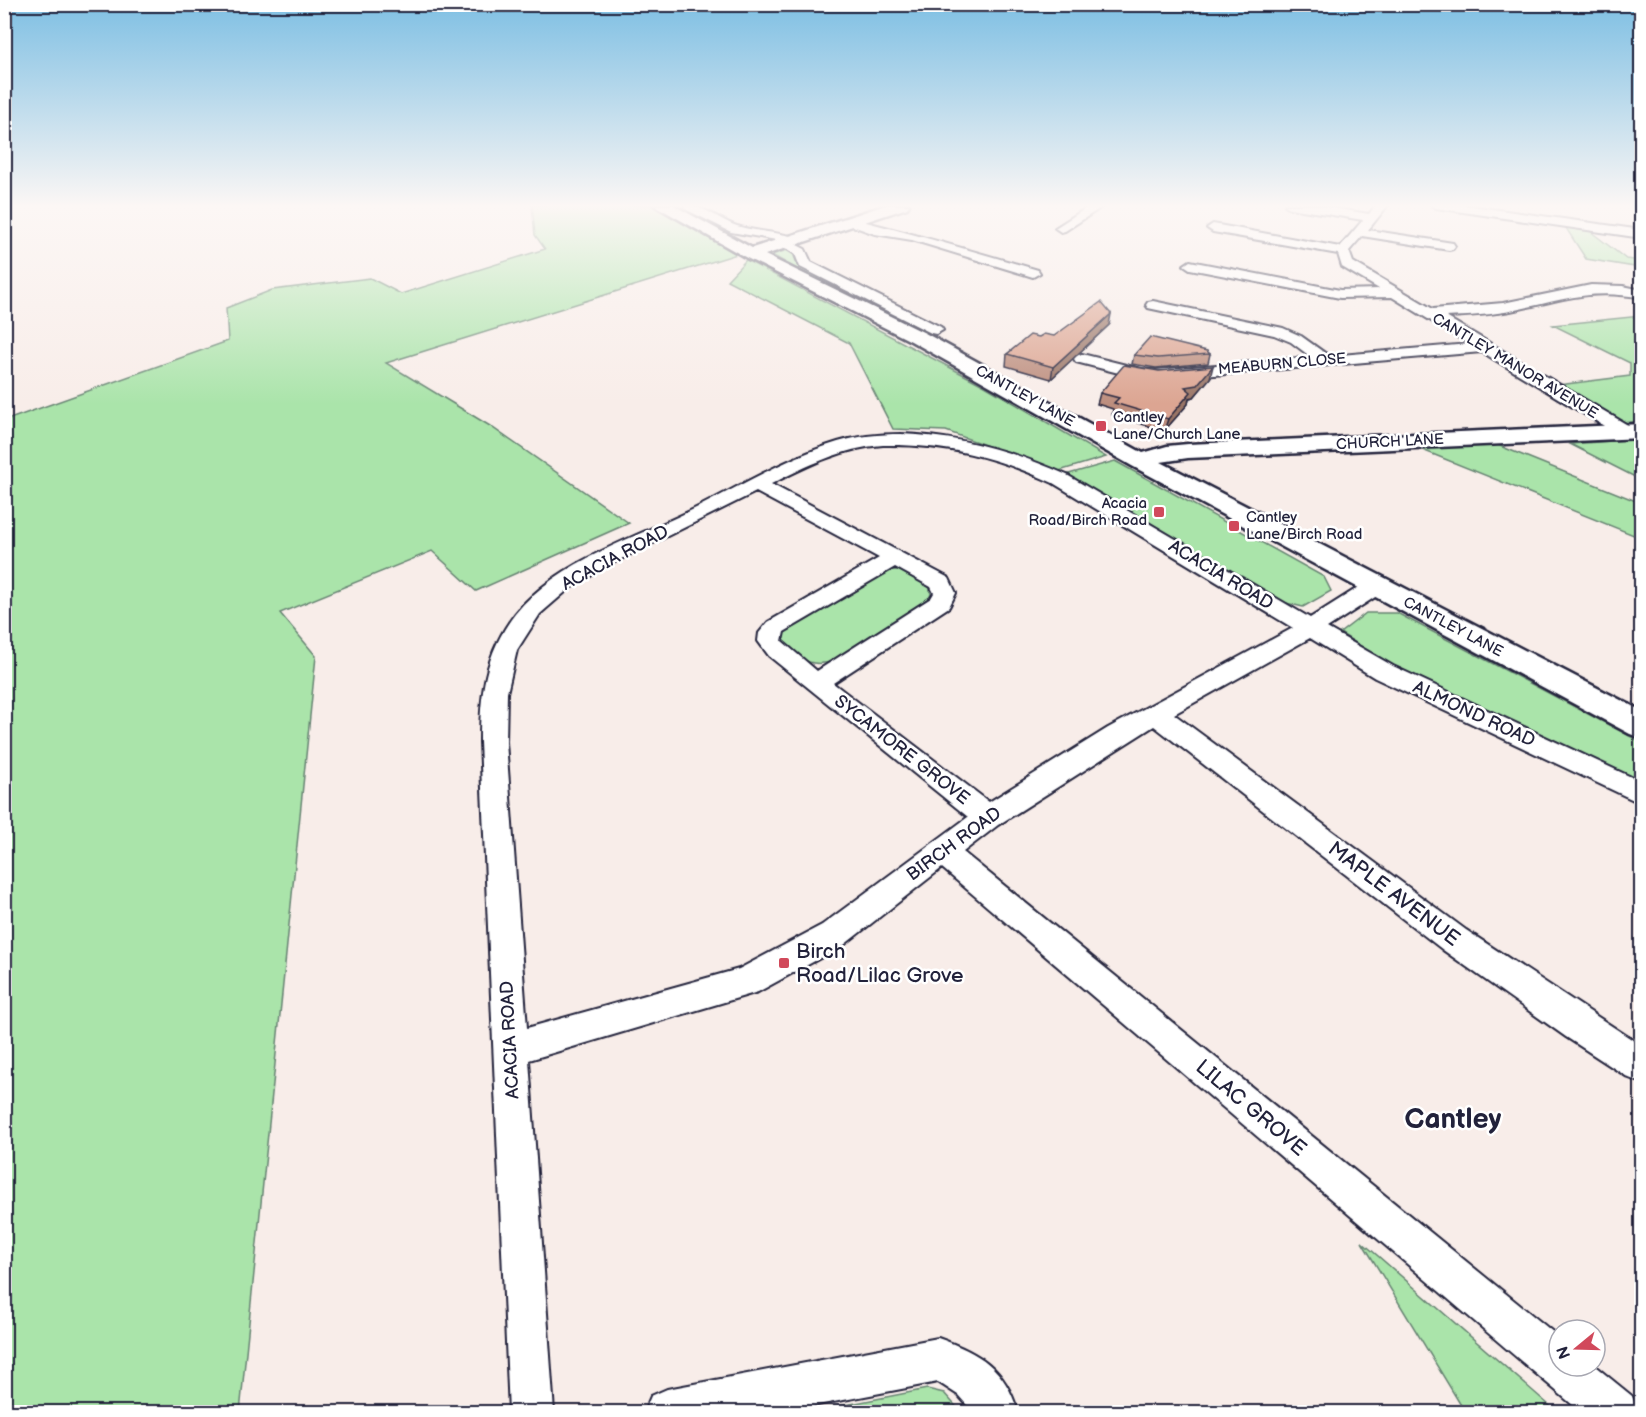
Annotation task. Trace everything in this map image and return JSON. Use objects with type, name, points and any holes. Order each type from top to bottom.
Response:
[{"type":"main road","name":"CANTLEY LANE","points":[[785,271],[918,337],[1140,461],[1641,726]]},
{"type":"main road","name":"CHURCH LANE","points":[[1140,461],[1167,453],[1188,451],[1633,431]]},
{"type":"street","points":[[818,271],[936,330]]},
{"type":"street","points":[[1222,271],[1340,294],[1394,293]]},
{"type":"street","name":"CANTLEY MANOR AVENUE","points":[[1359,271],[1429,315],[1633,431]]},
{"type":"street","points":[[1429,315],[1498,308],[1589,288],[1601,287],[1641,294]]},
{"type":"street","points":[[1153,305],[1278,331],[1296,339],[1325,360]]},
{"type":"street","name":"MEABURN CLOSE","points":[[1082,359],[1142,374],[1156,375],[1484,347]]},
{"type":"street","name":"ACACIA ROAD","points":[[531,1413],[493,742],[494,691],[501,656],[521,623],[540,600],[568,579],[824,453],[866,441],[929,441],[967,446],[1006,456],[1060,479],[1310,628]]},
{"type":"street","name":"SYCAMORE GROVE","points":[[757,485],[896,557],[941,583],[945,593],[941,602],[816,683]]},
{"type":"street","name":"SYCAMORE GROVE","points":[[896,557],[776,627],[771,633],[770,642],[777,651],[816,683],[988,817]]},
{"type":"street","name":"BIRCH ROAD","points":[[511,1049],[746,982],[832,935],[988,817],[1155,713],[1310,628],[1375,587]]},
{"type":"street","name":"ALMOND ROAD","points":[[1310,628],[1384,672],[1641,794]]},
{"type":"street","name":"MAPLE AVENUE","points":[[1155,713],[1490,967],[1641,1066]]},
{"type":"street","name":"LILAC GROVE","points":[[942,851],[1547,1355]]},
{"type":"street","points":[[667,1413],[938,1360],[958,1366],[975,1379],[996,1413]]},
{"type":"street","name":"LILAC GROVE","points":[[1574,1378],[1616,1413]]},
{"type":"green space","points":[[474,271],[682,271],[386,363],[490,426],[629,523],[476,591],[432,551],[280,613],[316,656],[240,1412],[5,1412],[4,421],[228,341],[226,308],[272,290],[370,278],[401,294]]},
{"type":"green space","points":[[735,271],[767,271],[985,386],[1106,457],[1059,471],[946,431],[893,429],[849,343],[727,280]]},
{"type":"green space","points":[[801,271],[810,271],[843,290],[818,281]]},
{"type":"green space","points":[[1641,316],[1642,382],[1639,384],[1641,387],[1641,421],[1621,423],[1558,385],[1630,376],[1630,363],[1553,325]]},
{"type":"green space","points":[[1641,439],[1641,480],[1570,444]]},
{"type":"green space","points":[[1495,444],[1641,503],[1641,538],[1415,447]]},
{"type":"green space","points":[[1115,461],[1324,577],[1331,591],[1303,607],[1282,602],[1065,475]]},
{"type":"green space","points":[[885,571],[904,571],[929,586],[931,594],[929,598],[835,661],[812,663],[796,655],[784,645],[783,634],[787,631]]},
{"type":"green space","points":[[1366,613],[1397,613],[1641,742],[1641,781],[1386,662],[1340,633]]},
{"type":"green space","points":[[1362,1242],[1557,1412],[1465,1412]]},
{"type":"green space","points":[[927,1389],[944,1393],[961,1412],[810,1412]]},
{"type":"building","points":[[1101,302],[1111,314],[1053,367],[1007,354],[1030,335],[1054,336]]},
{"type":"building","points":[[1150,337],[1207,351],[1210,354],[1158,358],[1134,355]]},
{"type":"building","points":[[1124,365],[1159,371],[1213,366],[1197,385],[1185,387],[1191,392],[1168,419],[1114,403],[1119,398],[1100,393]]},
{"type":"place","name":"Cantley Lane/Church Lane","points":[[1101,426]]},
{"type":"place","name":"Acacia Road/Birch Road","points":[[1159,512]]},
{"type":"place","name":"Cantley Lane/Birch Road","points":[[1234,526]]},
{"type":"place","name":"Birch Road/Lilac Grove","points":[[784,963]]},
{"type":"district","name":"Cantley","points":[[1453,1119]]}]
